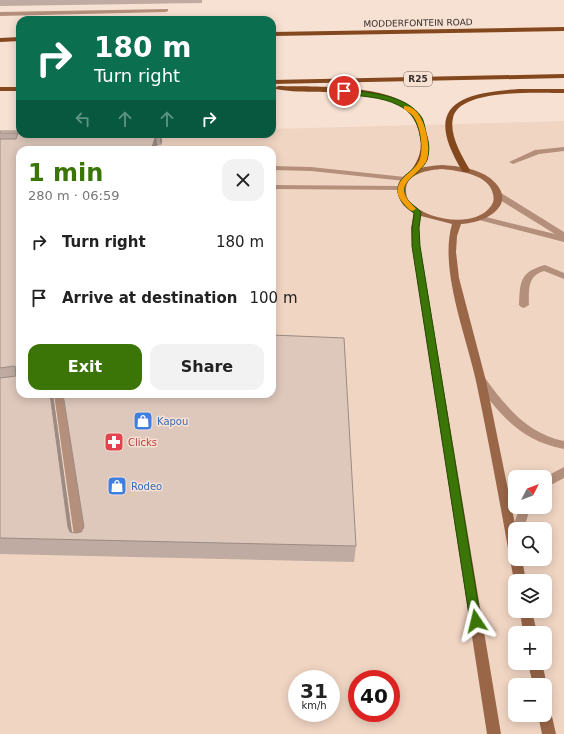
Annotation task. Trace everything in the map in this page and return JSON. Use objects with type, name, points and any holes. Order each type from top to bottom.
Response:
[{"type":"main road","name":"MODDERFONTEIN ROAD","points":[[276,34],[564,30]]},
{"type":"main road","points":[[0,40],[16,39]]},
{"type":"main road","name":"R25","points":[[276,82],[564,76]]},
{"type":"main road","points":[[276,88],[359,92],[380,96],[400,104],[413,112],[419,120],[426,149],[423,162],[414,172]]},
{"type":"main road","points":[[0,89],[16,89]]},
{"type":"main road","points":[[466,170],[458,154],[450,129],[449,118],[451,112],[458,105],[467,99],[481,95],[507,92],[564,91]]},
{"type":"street","points":[[0,14],[166,10]]},
{"type":"street","points":[[513,162],[538,152],[564,150]]},
{"type":"street","points":[[442,167],[466,170],[485,179],[494,186],[498,195],[497,204],[492,212],[482,218],[458,222],[437,220],[409,207],[402,198],[401,188],[405,179],[414,172],[427,168],[442,167]]},
{"type":"street","points":[[276,168],[311,169],[405,179]]},
{"type":"street","points":[[276,187],[401,188]]},
{"type":"street","points":[[498,195],[564,237]]},
{"type":"street","points":[[418,212],[415,228],[416,246],[494,734]]},
{"type":"street","points":[[482,218],[564,237]]},
{"type":"street","points":[[458,222],[453,236],[452,252],[455,278],[480,381],[509,522]]},
{"type":"street","points":[[524,305],[526,279],[529,274],[545,268],[564,276]]},
{"type":"street","points":[[480,381],[497,404],[510,418],[541,439],[564,445]]},
{"type":"street","points":[[60,398],[81,543]]},
{"type":"street","points":[[552,478],[564,472]]},
{"type":"street","points":[[547,722],[549,734]]},
{"type":"shaded area","points":[[564,121],[564,734],[0,734],[0,137],[276,138],[276,129]]},
{"type":"building","points":[[0,131],[16,131],[16,133],[0,133]]},
{"type":"building","points":[[155,138],[152,146],[16,146],[16,376],[15,366],[0,368],[0,139]]},
{"type":"building","points":[[276,335],[344,338],[356,546],[0,538],[0,378],[16,376],[16,398],[51,398],[68,527],[70,532],[76,533],[81,532],[84,527],[64,398],[276,398]]},
{"type":"slow traffic","points":[[406,107],[413,112],[419,120],[426,149],[423,162],[405,179],[401,188],[402,198],[412,209]]},
{"type":"place","name":"Kapou","points":[[143,421]]},
{"type":"place","name":"Clicks","points":[[114,442]]},
{"type":"place","name":"Rodeo","points":[[117,486]]},
{"type":"route","points":[[344,91],[380,96],[400,104],[413,112],[419,120],[424,137],[426,149],[423,162],[405,179],[401,188],[402,198],[409,207],[418,212],[415,228],[416,246],[476,621]]}]
